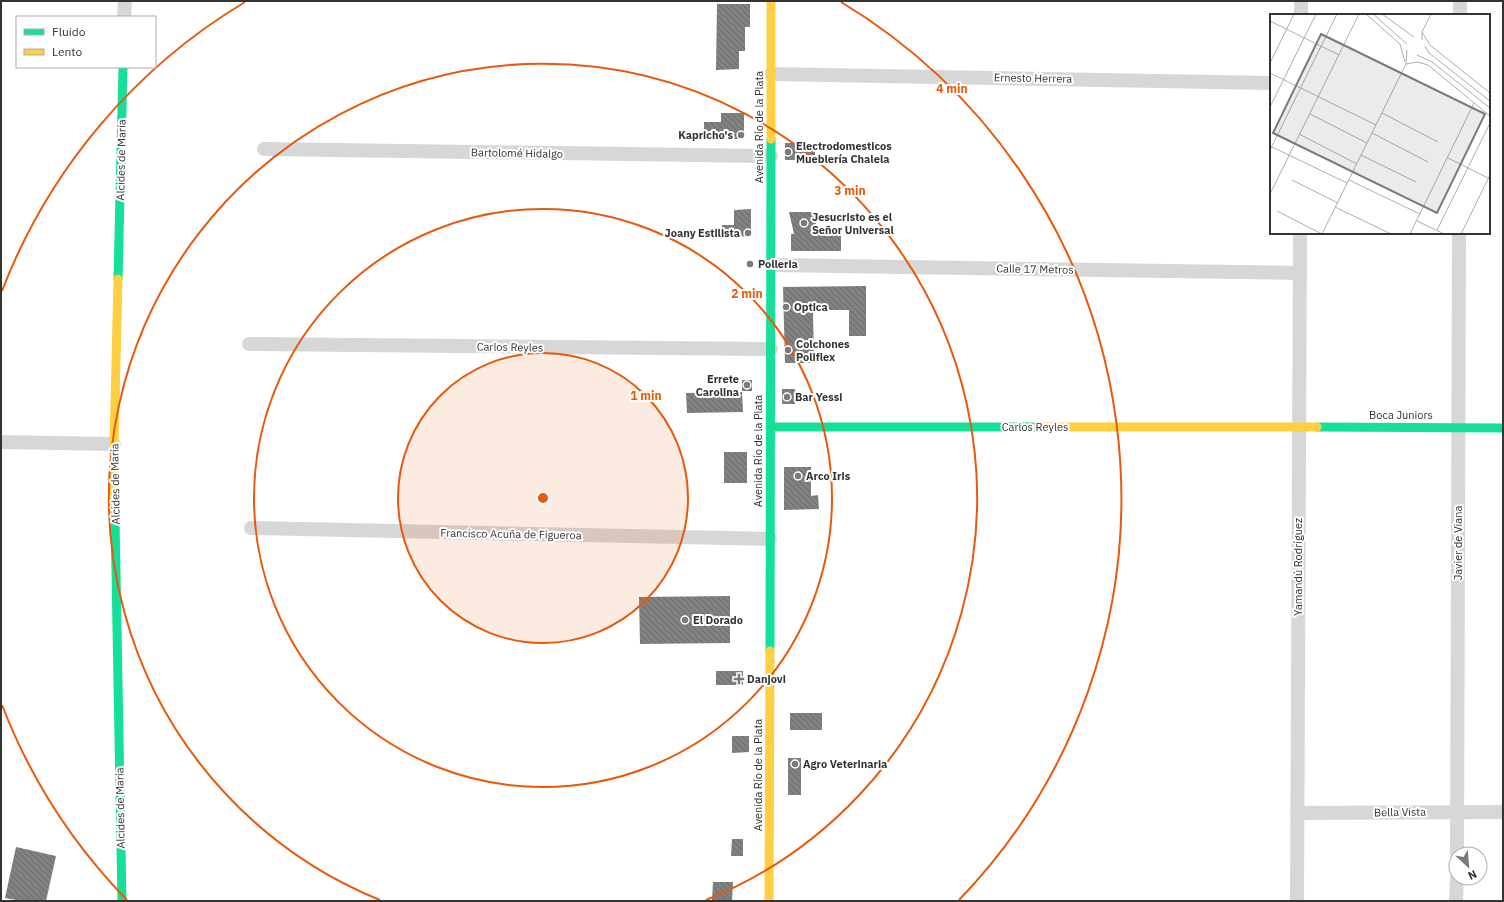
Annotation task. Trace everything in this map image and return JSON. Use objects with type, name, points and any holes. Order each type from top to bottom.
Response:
[{"type":"street","points":[[124,16],[125,1]]},
{"type":"street","name":"Avenida Río de la Plata","points":[[769,901],[771,1]]},
{"type":"street","points":[[1301,1],[1301,14]]},
{"type":"street","points":[[1460,1],[1460,14]]},
{"type":"street","name":"Alcides de María","points":[[122,901],[114,444],[123,68]]},
{"type":"street","name":"Ernesto Herrera","points":[[771,74],[1270,82]]},
{"type":"street","name":"Bartolomé Hidalgo","points":[[264,149],[771,156]]},
{"type":"street","name":"Yamandú Rodríguez","points":[[1297,901],[1300,234]]},
{"type":"street","name":"Javier de Viana","points":[[1457,846],[1459,234]]},
{"type":"street","name":"Calle 17 Metros","points":[[771,265],[1300,273]]},
{"type":"street","name":"Carlos Reyles","points":[[249,344],[771,349]]},
{"type":"street","name":"Carlos Reyles","points":[[770,427],[1299,427]]},
{"type":"street","name":"Boca Juniors","points":[[1299,427],[1503,428]]},
{"type":"street","points":[[1,442],[114,444]]},
{"type":"street","name":"Francisco Acuña de Figueroa","points":[[251,528],[770,539]]},
{"type":"street","name":"Bella Vista","points":[[1297,813],[1503,812]]},
{"type":"street","points":[[1456,901],[1457,886]]},
{"type":"building","points":[[717,4],[750,4],[750,27],[745,27],[745,51],[739,51],[739,69],[716,70]]},
{"type":"building","points":[[721,113],[744,113],[744,139],[704,139],[704,122],[721,122]]},
{"type":"building","points":[[785,143],[815,143],[815,160],[785,160]]},
{"type":"building","points":[[751,209],[751,236],[722,237],[722,225],[734,225],[734,210]]},
{"type":"building","points":[[789,212],[816,212],[816,234],[841,234],[841,251],[791,251],[791,234],[794,234]]},
{"type":"building","points":[[866,286],[866,336],[849,336],[849,310],[813,310],[814,363],[785,363],[783,287]]},
{"type":"building","name":"Errete Carolina","points":[[742,380],[752,380],[752,391],[742,391]]},
{"type":"building","name":"Bar Yessi","points":[[782,389],[795,389],[795,404],[782,404]]},
{"type":"building","points":[[742,392],[743,412],[687,413],[686,393]]},
{"type":"building","points":[[724,452],[747,452],[747,483],[724,483]]},
{"type":"building","points":[[784,467],[811,467],[811,496],[818,495],[819,509],[784,510]]},
{"type":"building","name":"El Dorado","points":[[730,596],[730,643],[640,644],[639,597]]},
{"type":"building","points":[[716,671],[743,671],[743,685],[716,685]]},
{"type":"building","points":[[790,713],[822,713],[822,730],[790,730]]},
{"type":"building","points":[[732,736],[749,736],[749,752],[732,753]]},
{"type":"building","points":[[788,758],[801,758],[801,795],[788,795]]},
{"type":"building","points":[[732,839],[743,839],[743,856],[731,856]]},
{"type":"building","points":[[16,847],[56,856],[46,901],[21,901],[5,898]]},
{"type":"building","points":[[713,882],[733,882],[732,901],[712,901]]},
{"type":"traffic: fast","points":[[118,279],[123,68]]},
{"type":"traffic: fast","points":[[770,651],[771,139]]},
{"type":"traffic: fast","points":[[770,427],[1038,427]]},
{"type":"traffic: fast","points":[[1317,427],[1503,428]]},
{"type":"traffic: fast","points":[[115,518],[122,901]]},
{"type":"traffic: slow","points":[[771,1],[771,139]]},
{"type":"traffic: slow","points":[[115,518],[114,444],[118,279]]},
{"type":"traffic: slow","points":[[1038,427],[1317,427]]},
{"type":"traffic: slow","points":[[769,901],[770,651]]},
{"type":"place","name":"Kapricho's","points":[[741,135]]},
{"type":"place","name":"Electrodomesticos Mueblería Chalela","points":[[788,152]]},
{"type":"place","name":"Jesucristo es el Señor Universal","points":[[804,223]]},
{"type":"place","name":"Joany Estilista","points":[[748,233]]},
{"type":"place","name":"Polleria","points":[[750,264]]},
{"type":"place","name":"Optica","points":[[786,307]]},
{"type":"place","name":"Colchones Poliflex","points":[[788,350]]},
{"type":"place","name":"Errete Carolina","points":[[747,385]]},
{"type":"place","name":"Bar Yessi","points":[[787,397]]},
{"type":"place","name":"Arco Iris","points":[[798,476]]},
{"type":"place","name":"El Dorado","points":[[685,620]]},
{"type":"place","name":"Danjovi","points":[[739,679]]},
{"type":"place","name":"Agro Veterinaria","points":[[795,764]]}]
